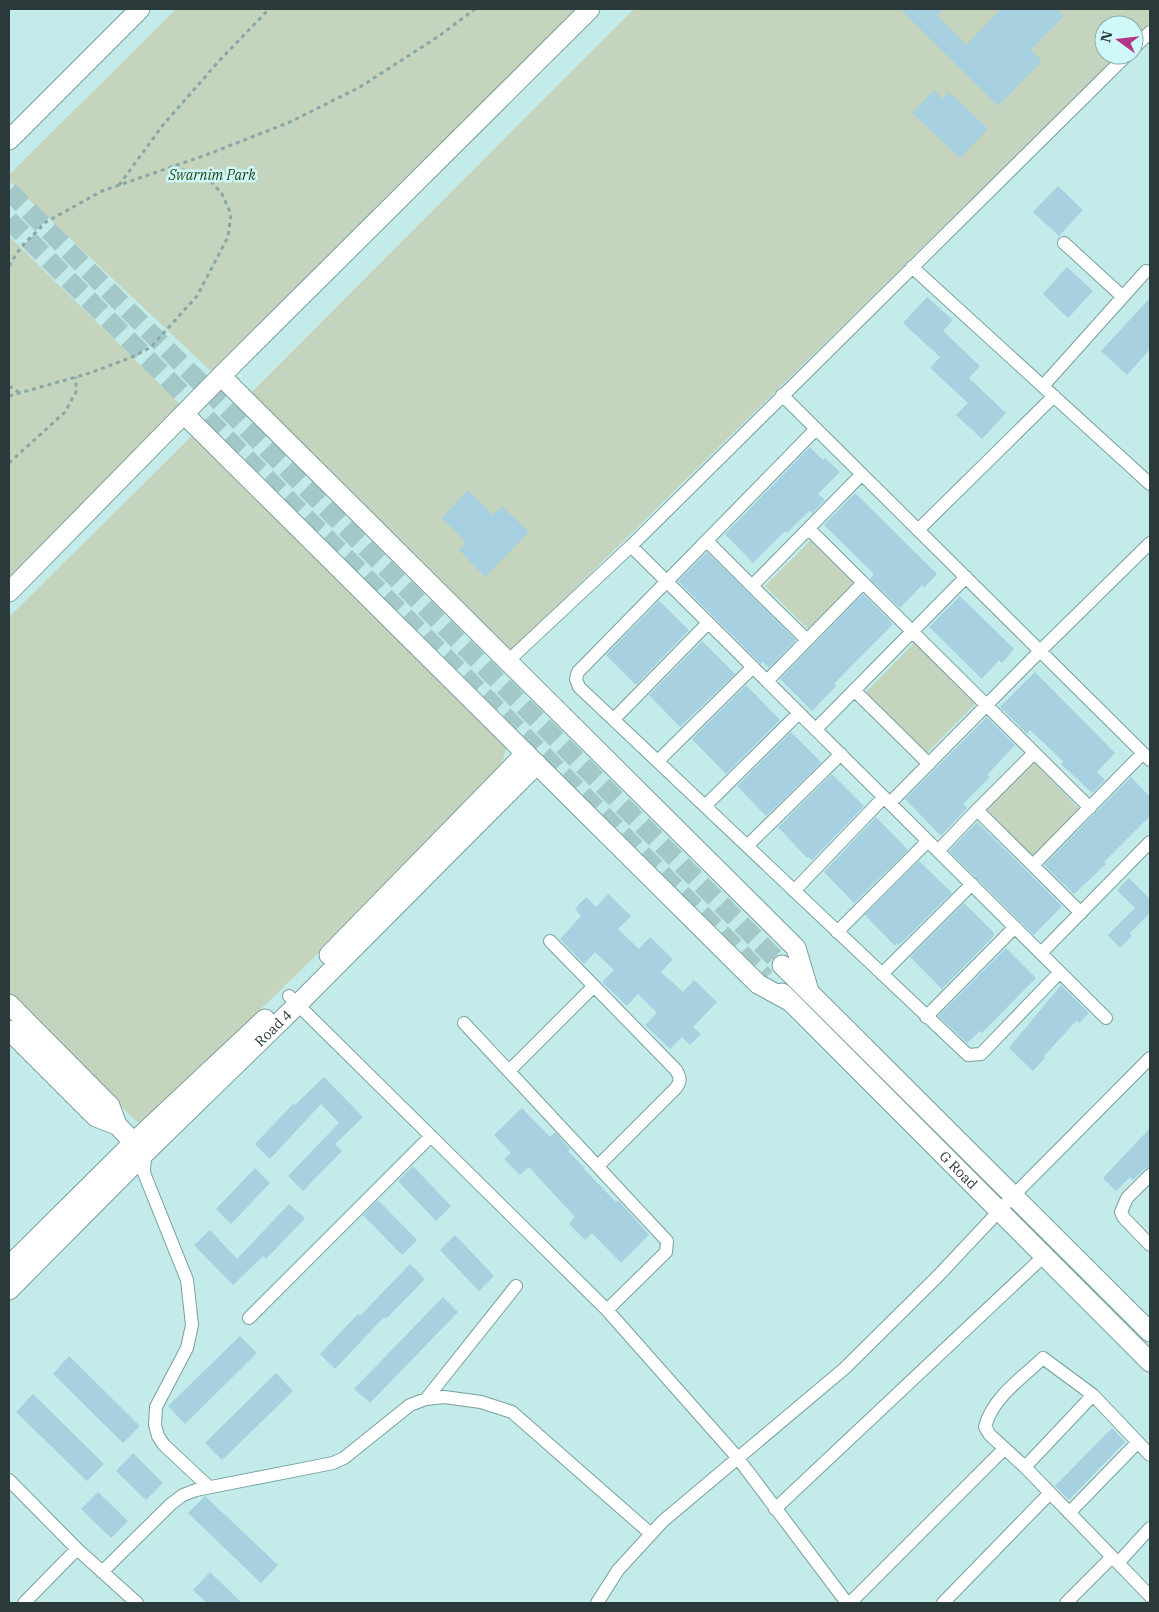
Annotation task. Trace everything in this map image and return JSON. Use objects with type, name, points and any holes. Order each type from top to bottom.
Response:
[{"type":"street","points":[[9,140],[140,9]]},
{"type":"street","points":[[9,592],[184,414],[590,9]]},
{"type":"street","points":[[508,661],[631,546],[1116,65]]},
{"type":"street","points":[[1064,243],[1123,297]]},
{"type":"street","points":[[912,267],[1150,484]]},
{"type":"street","points":[[1043,386],[1146,271]]},
{"type":"street","points":[[222,376],[796,948],[808,991]]},
{"type":"street","points":[[782,395],[1147,757],[1090,808],[1033,865]]},
{"type":"street","points":[[918,530],[1054,396]]},
{"type":"street","points":[[184,414],[758,984],[791,1002]]},
{"type":"street","points":[[816,429],[578,672],[576,679],[579,688],[968,1055],[981,1054],[1060,972]]},
{"type":"street","points":[[752,586],[862,474]]},
{"type":"street","points":[[809,529],[1090,808]]},
{"type":"street","points":[[707,540],[807,640]]},
{"type":"street","points":[[794,891],[887,800],[929,764],[1150,543]]},
{"type":"street","points":[[631,546],[1106,1018]]},
{"type":"street","points":[[816,729],[966,577]]},
{"type":"street","points":[[767,681],[863,583]]},
{"type":"street","points":[[614,719],[708,623]]},
{"type":"street","points":[[658,761],[753,667]]},
{"type":"street","points":[[854,690],[929,764]]},
{"type":"street","points":[[705,806],[799,713]]},
{"type":"street","points":[[938,850],[1034,753]]},
{"type":"street","points":[[747,846],[841,754]]},
{"type":"street","name":"Road 4","points":[[9,1266],[139,1148],[293,1001],[532,759]]},
{"type":"street","points":[[977,810],[1081,913]]},
{"type":"street","points":[[837,932],[928,841]]},
{"type":"street","points":[[1041,953],[1150,842]]},
{"type":"street","points":[[882,974],[972,884]]},
{"type":"street","points":[[926,1017],[1015,927]]},
{"type":"street","points":[[550,941],[676,1070],[680,1077],[680,1083],[675,1089],[598,1166]]},
{"type":"street","name":"G Road","points":[[782,965],[1150,1332]]},
{"type":"street","name":"G Road","points":[[766,978],[1150,1362]]},
{"type":"street","points":[[509,1071],[594,986]]},
{"type":"street","points":[[293,1001],[607,1310],[737,1457],[848,1603],[1004,1449]]},
{"type":"street","points":[[9,1004],[110,1106],[117,1125],[139,1148],[144,1173],[187,1280],[191,1301],[192,1325],[187,1348],[156,1407],[155,1425],[158,1436],[164,1445],[209,1487]]},
{"type":"street","points":[[464,1023],[667,1240],[666,1252],[607,1310]]},
{"type":"street","points":[[9,1030],[96,1117],[117,1125]]},
{"type":"street","points":[[597,1603],[618,1570],[663,1521],[845,1368],[938,1276],[1014,1195],[1150,1058]]},
{"type":"street","points":[[249,1318],[431,1136]]},
{"type":"street","name":"Road 4","points":[[9,1290],[139,1148]]},
{"type":"street","points":[[1150,1175],[1127,1198],[1122,1212],[1124,1218],[1150,1245]]},
{"type":"street","points":[[775,1509],[1044,1256]]},
{"type":"street","points":[[426,1399],[516,1286]]},
{"type":"street","points":[[1150,1455],[1092,1395],[1043,1358],[1001,1398],[987,1419],[985,1427],[990,1435],[1025,1467],[1150,1596]]},
{"type":"street","points":[[1025,1467],[1092,1395]]},
{"type":"street","points":[[102,1572],[171,1504],[183,1495],[209,1487],[333,1463],[344,1458],[410,1405],[426,1399],[444,1397],[481,1402],[512,1412],[651,1534]]},
{"type":"street","points":[[1069,1512],[1138,1442]]},
{"type":"street","points":[[9,1480],[77,1549],[137,1603]]},
{"type":"street","points":[[943,1603],[1050,1493]]},
{"type":"street","points":[[1066,1603],[1150,1528]]},
{"type":"street","points":[[24,1603],[77,1549]]},
{"type":"path","points":[[119,185],[163,125],[269,9]]},
{"type":"path","points":[[9,266],[21,247],[46,222],[102,191],[290,122],[360,87],[440,36],[475,9]]},
{"type":"path","points":[[9,396],[76,377],[132,357],[150,347],[197,296],[228,237],[231,214],[222,194],[207,177],[171,167]]},
{"type":"path","points":[[9,463],[65,412],[76,392],[76,377]]},
{"type":"path","points":[[9,386],[20,393]]},
{"type":"green space","name":"Swarnim Park","points":[[176,9],[576,9],[215,375],[9,181],[9,175]]},
{"type":"green space","points":[[634,9],[1150,9],[1150,23],[1144,29],[1144,15],[1094,15],[1094,65],[1108,65],[500,662],[244,400]]},
{"type":"green space","points":[[9,236],[184,408],[9,583]]},
{"type":"green space","points":[[198,430],[512,733],[496,780],[142,1125],[9,995],[9,617]]},
{"type":"green space","points":[[814,537],[856,580],[808,629],[765,586]]},
{"type":"green space","points":[[915,642],[976,703],[927,753],[866,692]]},
{"type":"green space","points":[[1034,762],[1080,810],[1032,857],[986,808]]},
{"type":"building","points":[[900,9],[944,9],[937,15],[966,45],[1001,9],[1056,9],[1064,16],[1031,50],[1042,61],[998,106]]},
{"type":"building","points":[[934,90],[942,99],[949,92],[988,129],[960,158],[912,113]]},
{"type":"building","points":[[1058,186],[1083,210],[1059,236],[1033,212]]},
{"type":"building","points":[[1067,267],[1093,291],[1068,318],[1043,294]]},
{"type":"building","points":[[927,297],[953,320],[943,331],[980,366],[969,378],[1006,413],[982,439],[956,415],[968,403],[930,368],[940,357],[903,323]]},
{"type":"building","points":[[1150,298],[1150,349],[1127,375],[1101,351]]},
{"type":"building","points":[[810,447],[823,460],[825,458],[840,472],[818,494],[825,500],[812,513],[809,511],[787,533],[785,531],[753,563],[725,534]]},
{"type":"building","points":[[468,490],[493,515],[502,506],[529,532],[485,577],[459,550],[466,542],[442,518]]},
{"type":"building","points":[[855,493],[937,574],[924,588],[922,585],[900,608],[870,579],[874,574],[824,525]]},
{"type":"building","points":[[707,552],[796,640],[769,668],[763,662],[761,664],[678,581]]},
{"type":"building","points":[[863,594],[893,624],[834,684],[836,686],[812,711],[780,679]]},
{"type":"building","points":[[960,596],[1014,649],[1002,663],[999,660],[982,679],[929,627]]},
{"type":"building","points":[[659,601],[689,630],[635,684],[606,655]]},
{"type":"building","points":[[702,641],[735,674],[680,727],[649,695]]},
{"type":"building","points":[[1035,672],[1115,753],[1097,772],[1105,780],[1092,793],[1061,764],[1063,761],[1030,730],[1027,734],[1000,707]]},
{"type":"building","points":[[746,685],[780,720],[726,774],[692,739]]},
{"type":"building","points":[[987,717],[1015,745],[987,775],[990,777],[963,804],[967,808],[941,836],[905,799]]},
{"type":"building","points":[[791,732],[821,763],[766,816],[737,786]]},
{"type":"building","points":[[832,774],[864,806],[812,860],[809,857],[807,858],[778,827]]},
{"type":"building","points":[[1131,777],[1150,797],[1150,816],[1104,862],[1106,864],[1074,894],[1044,865]]},
{"type":"building","points":[[876,817],[908,850],[854,903],[824,872]]},
{"type":"building","points":[[977,822],[1062,906],[1034,935],[949,851]]},
{"type":"building","points":[[919,861],[952,893],[899,945],[897,943],[895,946],[865,915]]},
{"type":"building","points":[[1129,878],[1150,899],[1150,913],[1130,933],[1132,936],[1120,948],[1108,935],[1135,908],[1117,890]]},
{"type":"building","points":[[608,894],[631,916],[618,929],[639,949],[650,937],[673,959],[661,972],[683,992],[694,980],[717,1002],[693,1027],[701,1034],[690,1045],[682,1037],[670,1049],[645,1025],[657,1013],[638,994],[627,1006],[602,982],[614,970],[595,952],[584,964],[560,939],[581,916],[575,909],[586,897],[596,907]]},
{"type":"building","points":[[964,903],[994,933],[994,936],[942,989],[910,957]]},
{"type":"building","points":[[1006,948],[1036,978],[982,1033],[980,1031],[967,1043],[938,1016]]},
{"type":"building","points":[[1061,985],[1089,1013],[1079,1023],[1077,1020],[1033,1071],[1009,1048]]},
{"type":"building","points":[[324,1077],[363,1117],[335,1144],[342,1151],[303,1191],[288,1176],[339,1123],[321,1104],[270,1159],[255,1144],[293,1104],[295,1105]]},
{"type":"building","points":[[522,1108],[550,1137],[555,1132],[584,1169],[616,1202],[618,1200],[649,1235],[621,1263],[592,1233],[585,1240],[569,1224],[575,1217],[529,1167],[520,1175],[504,1159],[511,1153],[494,1135]]},
{"type":"building","points":[[1150,1128],[1150,1167],[1144,1169],[1133,1180],[1130,1177],[1116,1191],[1103,1178]]},
{"type":"building","points":[[413,1166],[451,1206],[436,1221],[398,1181]]},
{"type":"building","points":[[255,1168],[270,1183],[231,1224],[216,1209]]},
{"type":"building","points":[[378,1200],[417,1240],[402,1255],[363,1215]]},
{"type":"building","points":[[289,1204],[305,1218],[266,1259],[263,1256],[233,1285],[194,1245],[210,1230],[237,1259]]},
{"type":"building","points":[[455,1235],[494,1276],[479,1291],[440,1250]]},
{"type":"building","points":[[410,1264],[425,1279],[386,1319],[384,1317],[335,1369],[320,1354]]},
{"type":"building","points":[[443,1297],[458,1312],[370,1403],[354,1389]]},
{"type":"building","points":[[240,1336],[257,1353],[185,1424],[168,1406]]},
{"type":"building","points":[[69,1356],[140,1426],[123,1443],[53,1374]]},
{"type":"building","points":[[276,1373],[293,1391],[222,1460],[205,1443]]},
{"type":"building","points":[[33,1394],[104,1464],[87,1481],[16,1412]]},
{"type":"building","points":[[1112,1428],[1125,1442],[1069,1500],[1055,1486]]},
{"type":"building","points":[[133,1453],[163,1483],[146,1500],[116,1471]]},
{"type":"building","points":[[98,1492],[128,1521],[111,1538],[81,1509]]},
{"type":"building","points":[[205,1496],[278,1565],[261,1583],[188,1513]]},
{"type":"building","points":[[210,1572],[242,1603],[207,1603],[193,1590]]},
{"type":"tunnel","points":[[9,191],[782,965]]},
{"type":"tunnel","points":[[9,220],[766,978]]}]
